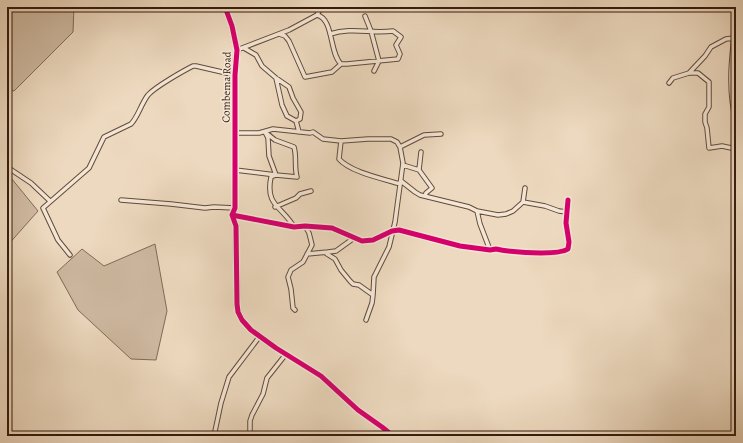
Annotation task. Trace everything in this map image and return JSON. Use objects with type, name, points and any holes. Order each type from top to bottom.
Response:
[{"type":"street","name":"Combema Road","points":[[225,7],[232,26],[237,50],[235,75],[235,208]]},
{"type":"street","points":[[237,50],[279,34],[318,15],[322,7]]},
{"type":"street","points":[[318,15],[326,22],[337,58],[341,64]]},
{"type":"street","points":[[365,16],[371,31],[379,61],[374,71]]},
{"type":"street","points":[[736,20],[731,95],[736,121]]},
{"type":"street","points":[[279,34],[284,36],[288,41],[305,77],[332,72],[341,64],[398,59],[400,54],[396,45],[402,37],[393,31],[381,33],[349,30],[330,34]]},
{"type":"street","points":[[689,73],[705,56],[711,47],[726,39],[734,38]]},
{"type":"street","points":[[244,48],[256,55],[262,66],[289,87],[301,112],[300,119],[296,121]]},
{"type":"street","points":[[70,255],[58,240],[43,211],[44,206],[89,168],[104,137],[131,124],[134,121],[138,109],[147,96],[156,88],[193,66],[235,75]]},
{"type":"street","points":[[669,83],[672,78],[689,73],[698,73],[709,82],[709,107],[705,114],[704,122],[707,128],[709,148],[722,146],[736,149]]},
{"type":"street","points":[[276,78],[282,105],[287,116],[296,121],[299,132]]},
{"type":"street","points":[[235,134],[265,132],[273,128],[299,132],[313,132],[323,139],[341,141],[391,139],[397,142],[400,147],[403,165],[395,222],[389,247],[374,277],[372,303],[366,320]]},
{"type":"street","points":[[265,132],[268,138],[269,156],[276,175]]},
{"type":"street","points":[[235,170],[297,177],[295,168],[296,153],[294,147],[275,140],[265,132]]},
{"type":"street","points":[[400,147],[424,135],[441,134]]},
{"type":"street","points":[[341,141],[339,160],[352,169],[401,183],[415,192],[425,196],[469,207],[477,211],[498,215],[513,211],[523,202],[525,188]]},
{"type":"street","points":[[419,170],[421,152]]},
{"type":"street","points":[[403,165],[419,170],[432,188],[426,193],[425,196]]},
{"type":"street","points":[[7,166],[31,183],[50,201]]},
{"type":"street","points":[[276,175],[271,177],[269,193],[275,206],[286,216],[294,227]]},
{"type":"street","points":[[275,206],[296,198],[300,194],[311,191]]},
{"type":"street","points":[[121,200],[205,208],[235,208],[232,215],[236,226],[236,304],[238,312],[245,324],[286,354],[321,376],[348,401],[393,436]]},
{"type":"street","points":[[232,215],[294,227],[305,226],[332,228],[354,238],[368,242],[392,231],[399,230],[460,246],[528,253],[566,251],[568,249],[569,246],[566,223],[568,200]]},
{"type":"street","points":[[523,202],[567,212]]},
{"type":"street","points":[[477,211],[480,224],[490,250]]},
{"type":"street","points":[[295,310],[293,308],[288,277],[291,270],[303,262],[312,245],[309,233],[305,226]]},
{"type":"street","points":[[307,254],[336,251],[354,238]]},
{"type":"street","points":[[328,252],[327,254],[335,259],[350,282],[359,285],[373,295]]},
{"type":"street","points":[[214,436],[221,403],[229,377],[260,336]]},
{"type":"street","points":[[250,436],[250,421],[263,394],[267,378],[286,354]]},
{"type":"shaded area","points":[[17,7],[74,7],[73,32],[14,91],[7,89],[7,15]]},
{"type":"shaded area","points":[[7,173],[38,211],[7,246]]},
{"type":"shaded area","points":[[155,244],[167,311],[156,360],[131,359],[78,310],[57,272],[82,249],[104,266]]},
{"type":"cycle path","points":[[225,7],[232,26],[237,50],[235,75],[235,208],[232,215],[236,226],[238,312],[242,320],[251,330],[276,348],[321,376],[358,410],[393,436]]},
{"type":"cycle path","points":[[232,215],[294,227],[305,226],[332,228],[362,241],[373,240],[392,231],[399,230],[460,246],[490,250],[496,249],[544,253],[568,249],[569,242],[566,223],[568,200]]}]
